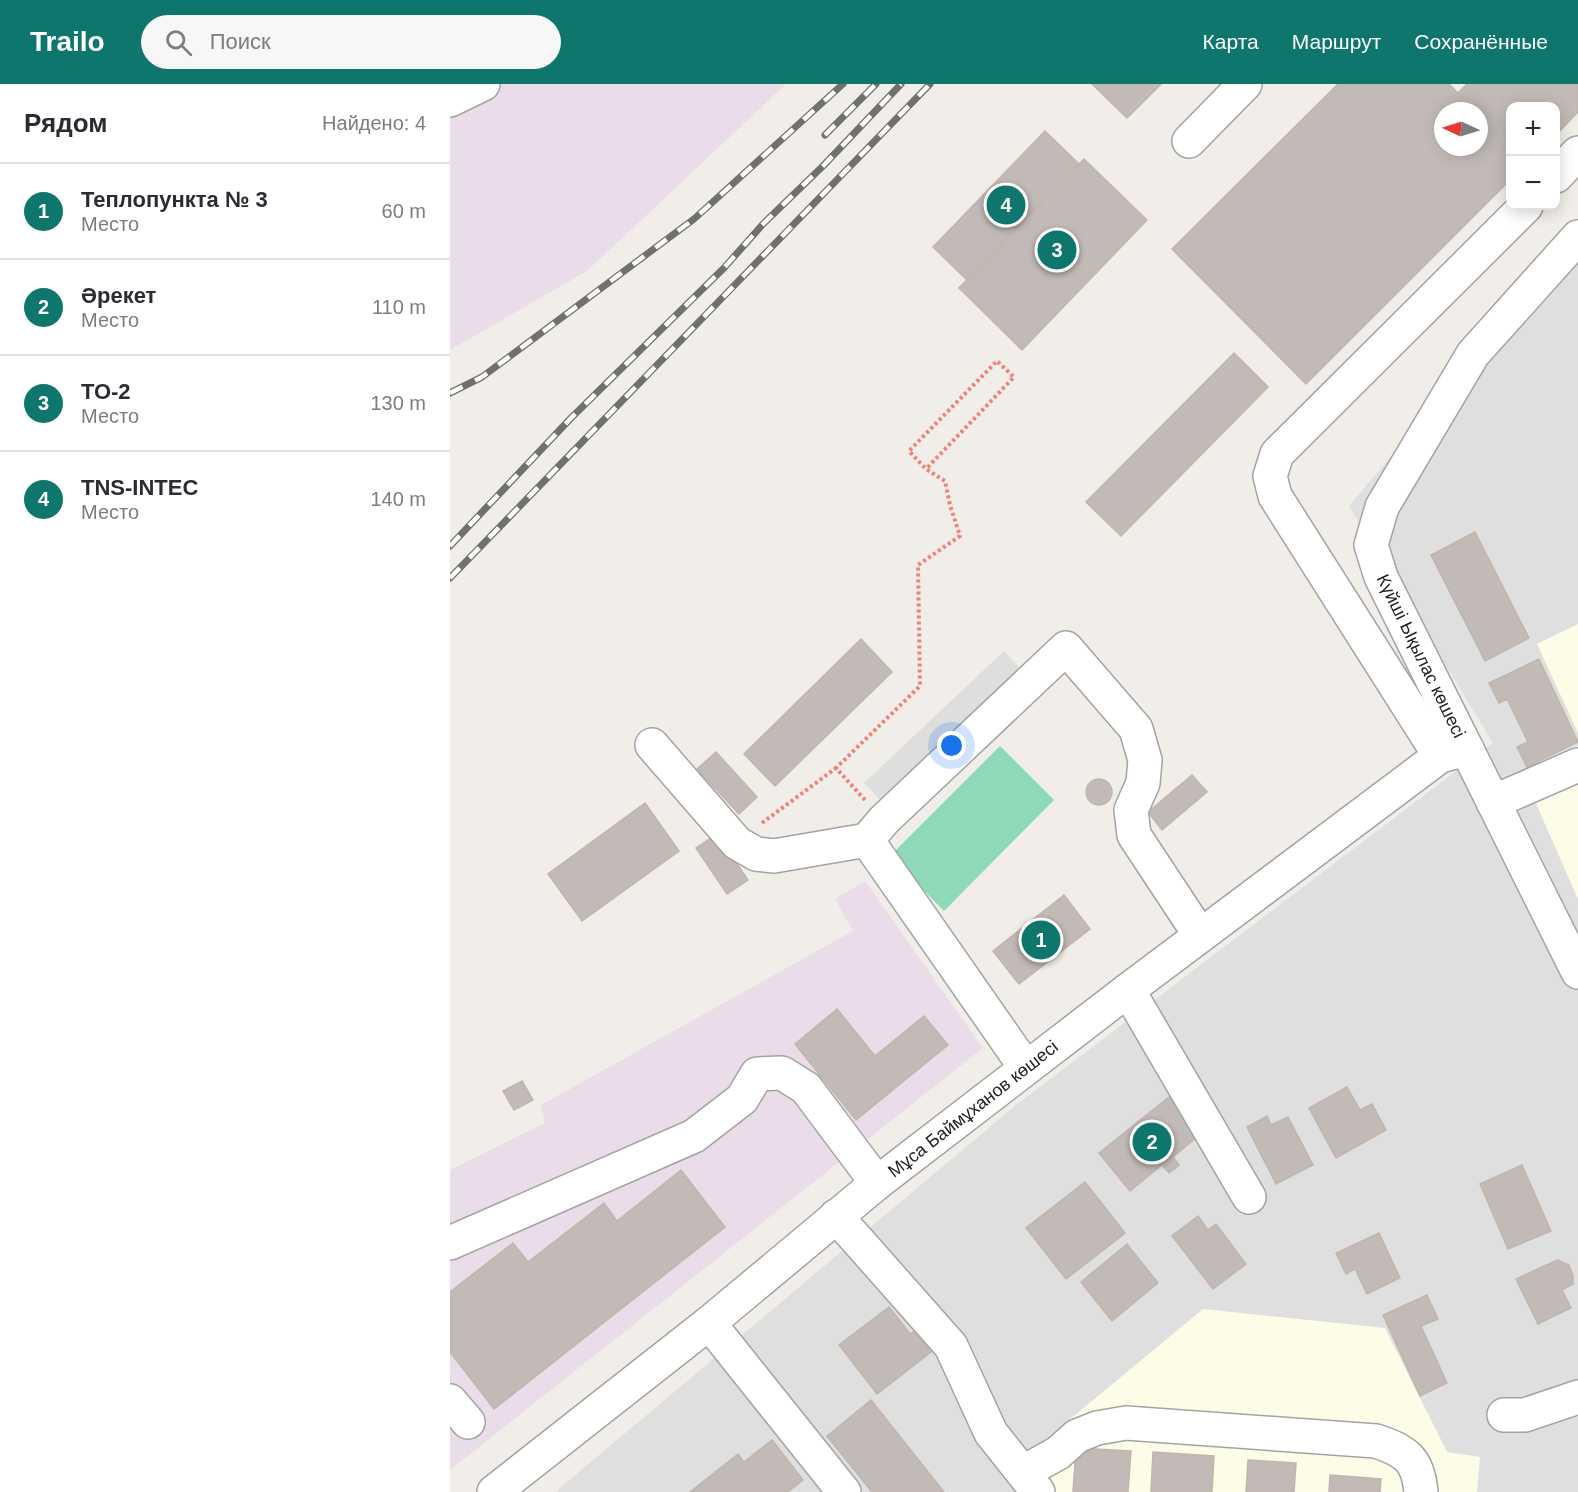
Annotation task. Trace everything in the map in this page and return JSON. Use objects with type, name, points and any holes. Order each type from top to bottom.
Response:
[{"type":"street","points":[[450,100],[483,84]]},
{"type":"street","points":[[1189,141],[1245,84]]},
{"type":"street","points":[[1560,172],[1578,153]]},
{"type":"street","points":[[1453,753],[1275,496],[1270,476],[1277,454],[1522,210]]},
{"type":"street","name":"Күйші Ықылас көшесі","points":[[1578,237],[1473,354],[1382,507],[1371,545],[1381,577],[1453,753],[1493,802],[1578,972]]},
{"type":"street","points":[[652,745],[736,843],[756,854],[774,856],[876,830],[1066,648],[1136,729],[1145,760],[1143,783],[1131,810],[1134,835],[1200,935]]},
{"type":"street","name":"Мұса Баймұханов көшесі","points":[[494,1492],[709,1323],[877,1183],[1026,1068],[1200,935],[1453,753]]},
{"type":"street","points":[[1493,802],[1578,765]]},
{"type":"street","points":[[876,830],[1026,1068]]},
{"type":"street","points":[[1128,990],[1248,1197]]},
{"type":"street","points":[[450,1243],[694,1137],[742,1099],[757,1074],[782,1073],[806,1088],[877,1183]]},
{"type":"street","points":[[836,1216],[951,1346],[992,1433],[1031,1482],[1077,1436],[1097,1428],[1126,1423],[1376,1441],[1398,1448],[1411,1461],[1419,1473],[1421,1492]]},
{"type":"street","points":[[709,1323],[844,1492]]},
{"type":"street","points":[[1504,1415],[1525,1415],[1578,1397]]},
{"type":"path","points":[[736,843],[836,768],[920,686],[918,565],[960,536],[945,481],[926,469],[909,452],[997,361],[1014,377],[926,469]]},
{"type":"path","points":[[836,768],[876,830]]},
{"type":"shaded area","points":[[450,84],[786,84],[587,271],[450,350]]},
{"type":"shaded area","points":[[1578,236],[1578,1492],[555,1492],[1016,1105],[1493,743],[1349,506]]},
{"type":"shaded area","points":[[1578,624],[1578,733],[1537,644]]},
{"type":"shaded area","points":[[1004,651],[1042,692],[902,823],[864,783]]},
{"type":"shaded area","points":[[1578,746],[1578,899],[1523,774]]},
{"type":"shaded area","points":[[865,881],[983,1048],[450,1470],[450,1170],[545,1123],[541,1105],[853,931],[835,899]]},
{"type":"shaded area","points":[[1203,1309],[1385,1328],[1447,1452],[1480,1457],[1477,1492],[1034,1492],[1016,1464]]},
{"type":"green space","points":[[1000,746],[1054,800],[944,911],[890,856]]},
{"type":"building","points":[[1092,84],[1161,84],[1127,118]]},
{"type":"building","points":[[1338,84],[1449,84],[1458,93],[1467,84],[1578,84],[1578,112],[1560,131],[1560,102],[1506,102],[1506,184],[1306,384],[1172,249]]},
{"type":"building","points":[[1045,131],[1079,164],[966,279],[933,247]]},
{"type":"building","points":[[1084,159],[1147,220],[1022,350],[959,288]]},
{"type":"building","points":[[1234,353],[1268,387],[1121,536],[1086,502]]},
{"type":"building","points":[[1475,532],[1529,638],[1485,661],[1431,555]]},
{"type":"building","points":[[861,639],[892,672],[775,786],[744,754]]},
{"type":"building","points":[[1539,659],[1578,742],[1527,767],[1517,747],[1528,742],[1507,699],[1499,703],[1489,683]]},
{"type":"building","points":[[716,752],[757,797],[739,814],[697,769]]},
{"type":"building","points":[[1192,775],[1207,792],[1162,830],[1148,812]]},
{"type":"building","points":[[1099,779],[1108,783],[1112,792],[1108,801],[1099,805],[1090,801],[1086,792],[1090,783]]},
{"type":"building","points":[[645,803],[679,851],[582,921],[548,874]]},
{"type":"building","points":[[717,834],[748,880],[727,894],[696,848]]},
{"type":"building","points":[[1064,895],[1090,929],[1019,984],[993,951]]},
{"type":"building","points":[[837,1009],[875,1056],[924,1016],[948,1045],[856,1120],[795,1044]]},
{"type":"building","points":[[522,1081],[533,1100],[514,1110],[503,1091]]},
{"type":"building","points":[[1347,1087],[1360,1110],[1372,1104],[1386,1130],[1336,1158],[1309,1108]]},
{"type":"building","points":[[1174,1093],[1204,1131],[1173,1157],[1179,1165],[1169,1173],[1162,1165],[1130,1191],[1099,1153]]},
{"type":"building","points":[[1267,1116],[1271,1125],[1288,1117],[1313,1165],[1276,1184],[1247,1127]]},
{"type":"building","points":[[1522,1165],[1551,1231],[1508,1249],[1480,1184]]},
{"type":"building","points":[[681,1170],[725,1227],[494,1409],[450,1352],[450,1292],[513,1243],[528,1262],[604,1203],[617,1221]]},
{"type":"building","points":[[1085,1182],[1125,1233],[1066,1279],[1026,1228]]},
{"type":"building","points":[[1198,1216],[1208,1230],[1216,1224],[1246,1264],[1213,1289],[1172,1236]]},
{"type":"building","points":[[1379,1233],[1400,1278],[1367,1294],[1355,1269],[1346,1274],[1336,1253]]},
{"type":"building","points":[[1127,1244],[1158,1283],[1112,1321],[1081,1282]]},
{"type":"building","points":[[1557,1260],[1569,1265],[1573,1276],[1573,1284],[1562,1290],[1571,1308],[1538,1324],[1516,1279]]},
{"type":"building","points":[[1427,1295],[1438,1319],[1421,1326],[1447,1383],[1420,1396],[1383,1315]]},
{"type":"building","points":[[889,1307],[910,1334],[920,1327],[936,1348],[877,1394],[839,1345]]},
{"type":"building","points":[[871,1400],[944,1492],[872,1492],[827,1436]]},
{"type":"building","points":[[772,1440],[803,1480],[788,1492],[690,1492],[738,1454],[744,1462]]},
{"type":"building","points":[[1076,1448],[1131,1451],[1128,1492],[1073,1492]]},
{"type":"building","points":[[1153,1452],[1214,1456],[1212,1492],[1151,1492]]},
{"type":"building","points":[[1248,1460],[1296,1463],[1294,1492],[1246,1492]]},
{"type":"building","points":[[1330,1475],[1381,1479],[1380,1492],[1329,1492]]},
{"type":"railway","points":[[450,393],[482,377],[694,219],[843,84]]},
{"type":"railway","points":[[825,135],[876,84]]},
{"type":"railway","points":[[450,546],[572,417],[724,268],[763,224],[823,166],[901,84]]},
{"type":"railway","points":[[450,578],[930,84]]},
{"type":"place","name":"TNS-INTEC","points":[[1006,205]]},
{"type":"place","name":"ТО-2","points":[[1057,250]]},
{"type":"place","name":"Теплопункта № 3","points":[[1041,940]]},
{"type":"place","name":"Әрекет","points":[[1152,1142]]}]
